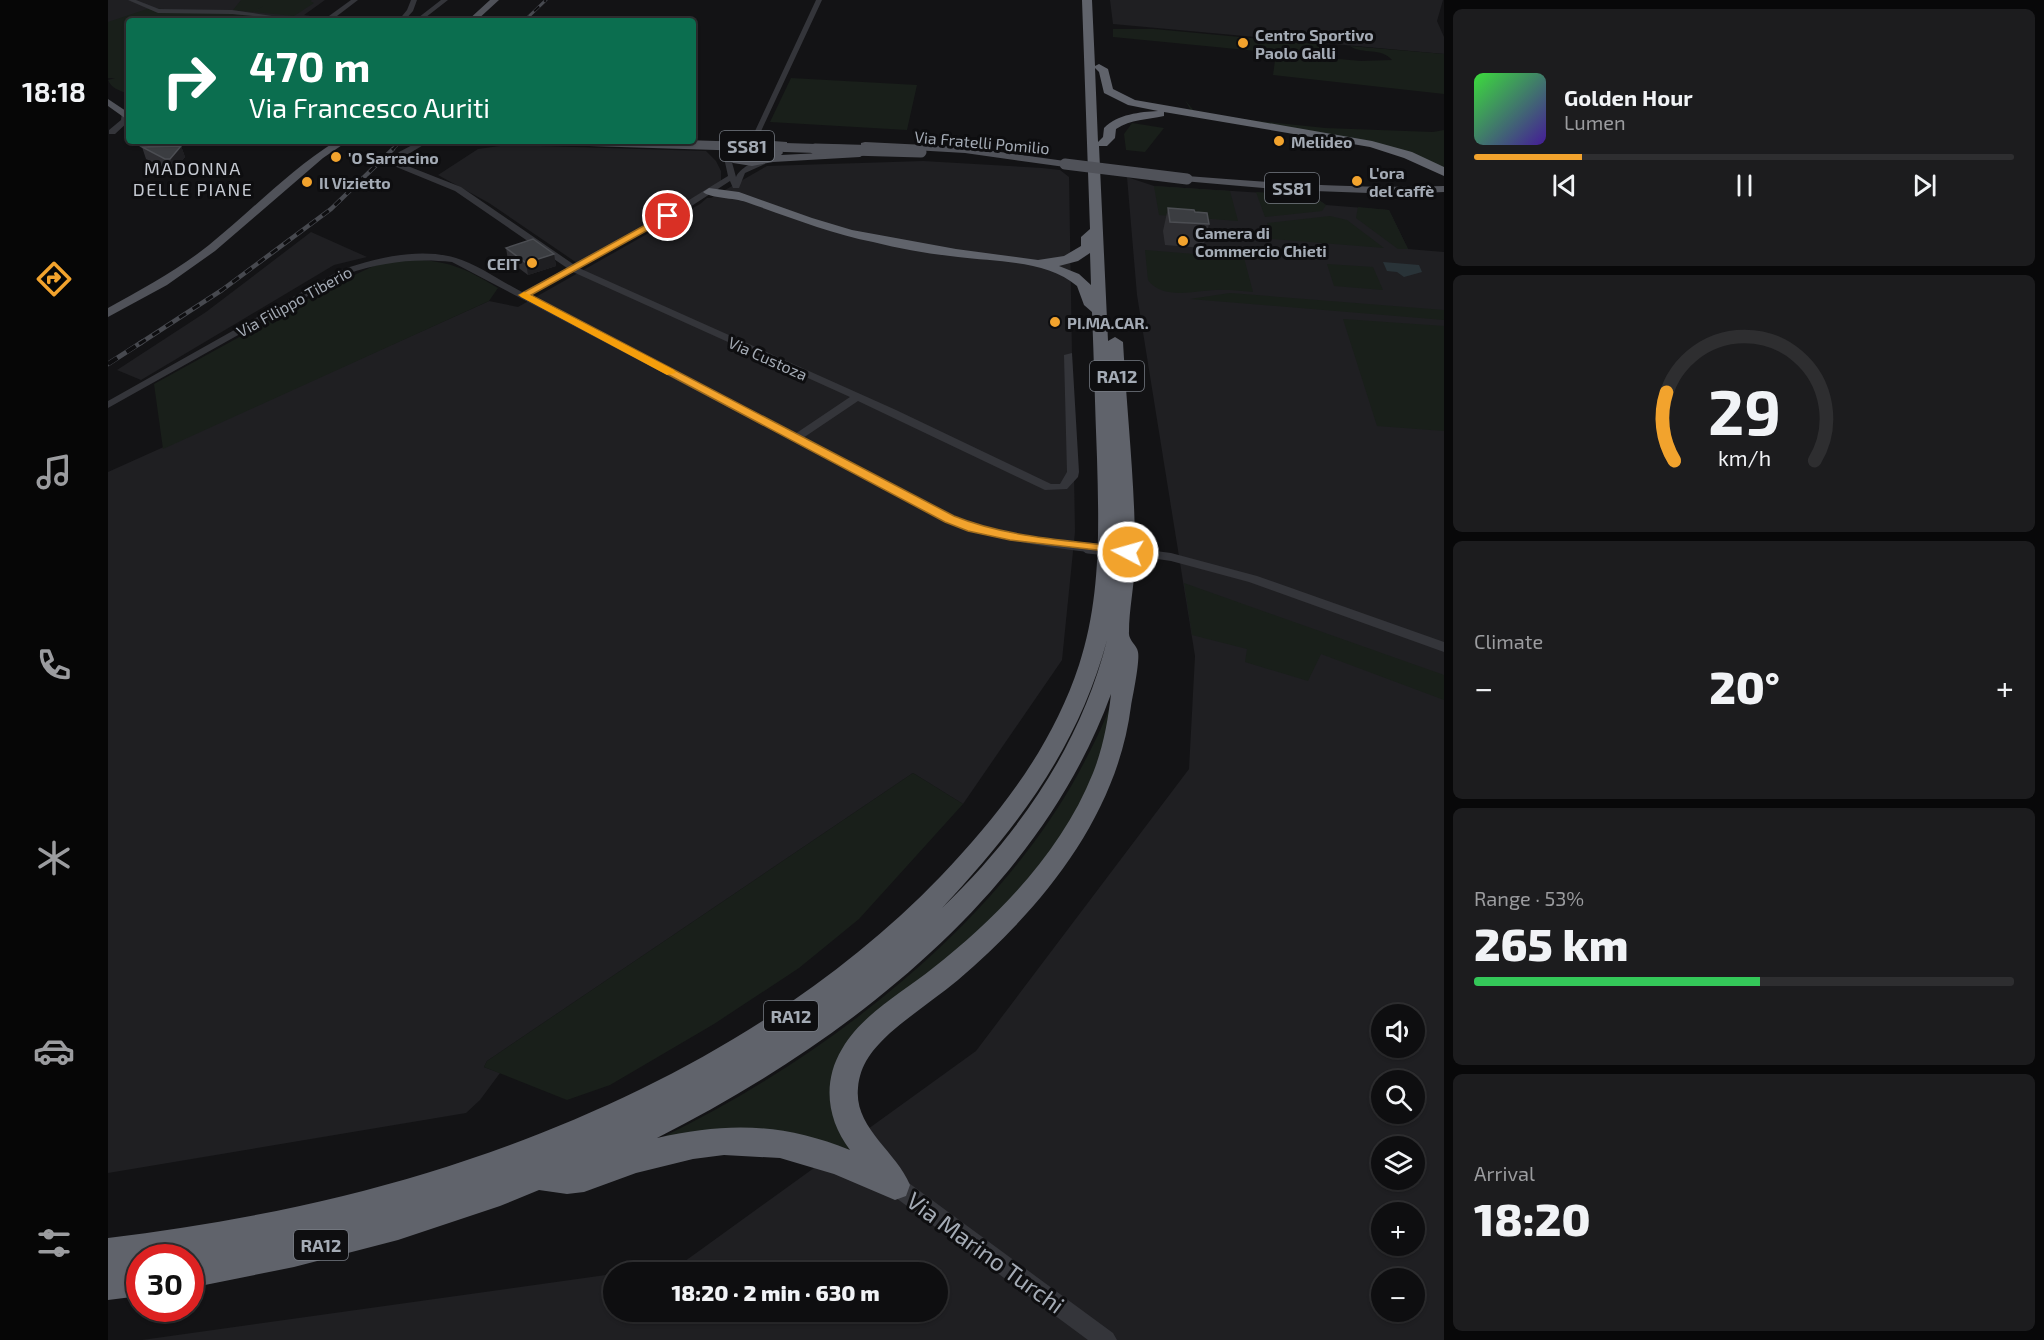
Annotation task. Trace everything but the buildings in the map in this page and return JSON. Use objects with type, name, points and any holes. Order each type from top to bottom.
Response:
[{"type":"highway","name":"RA12","points":[[108,1254],[213,1239],[375,1203],[468,1174],[577,1132],[685,1080],[783,1021],[862,964],[935,900],[994,834],[1035,778],[1072,710],[1094,651],[1105,600],[1108,560],[1087,0]]},
{"type":"highway","name":"RA12","points":[[204,1269],[277,1255],[387,1228],[538,1176],[665,1118],[747,1072],[832,1017],[924,941],[996,867],[1046,802],[1071,761],[1096,709],[1119,634],[1127,563],[1095,0]]},
{"type":"highway","points":[[1099,68],[1104,71],[1106,87],[1115,96],[1147,107],[1372,144],[1408,155],[1443,172]]},
{"type":"highway","points":[[1103,144],[1109,138],[1110,128],[1126,120],[1150,115],[1190,115]]},
{"type":"highway","points":[[709,192],[737,186],[788,214],[869,238],[1029,263],[1064,272],[1080,281],[1089,291],[1091,305],[1099,313]]},
{"type":"highway","points":[[1029,263],[1060,262],[1076,257],[1088,247],[1088,237],[1096,230]]},
{"type":"highway","points":[[895,1185],[884,1167],[857,1140],[848,1121],[843,1092],[848,1065],[857,1048],[873,1032],[946,973],[999,924],[1046,872],[1075,831],[1097,790],[1114,742],[1128,652],[1119,634]]},
{"type":"highway","points":[[538,1176],[580,1178],[620,1163],[691,1145],[723,1140],[755,1140],[786,1144],[835,1158],[895,1185]]},
{"type":"highway","points":[[108,1284],[126,1282]]},
{"type":"main road","points":[[474,18],[495,0]]},
{"type":"main road","points":[[108,95],[122,99]]},
{"type":"main road","points":[[108,102],[126,113]]},
{"type":"main road","points":[[683,144],[732,148],[752,142],[910,146],[1013,154],[1065,165]]},
{"type":"main road","points":[[319,156],[326,144]]},
{"type":"main road","points":[[108,313],[114,300],[163,282],[225,239],[319,156],[337,144]]},
{"type":"main road","name":"Via Fratelli Pomilio","points":[[669,144],[921,152],[1002,157],[1187,180],[1277,187],[1444,194]]},
{"type":"main road","points":[[683,144],[732,148]]},
{"type":"main road","points":[[766,160],[776,156],[777,149],[767,144]]},
{"type":"main road","points":[[732,148],[736,161],[921,152]]},
{"type":"main road","name":"Via Fratelli Pomilio","points":[[1396,191],[1444,189]]},
{"type":"street","points":[[131,0],[158,11],[232,12],[279,18]]},
{"type":"street","points":[[330,18],[356,0]]},
{"type":"street","points":[[404,18],[410,11],[414,0]]},
{"type":"street","points":[[421,18],[445,0]]},
{"type":"street","points":[[752,142],[819,0]]},
{"type":"street","points":[[110,132],[126,119]]},
{"type":"street","points":[[110,132],[126,129]]},
{"type":"street","name":"Via Custoza","points":[[420,144],[402,154],[396,161],[398,164],[458,189],[574,269],[1041,484],[1058,489],[1072,477],[1073,472],[1069,355]]},
{"type":"street","points":[[674,144],[732,148],[731,165],[737,186]]},
{"type":"street","points":[[737,186],[742,172],[766,160]]},
{"type":"street","points":[[524,295],[709,192],[737,186]]},
{"type":"street","name":"Via Filippo Tiberio","points":[[108,405],[344,272],[372,261],[401,256],[454,260],[950,519],[972,528],[1010,537],[1171,557],[1253,579],[1444,647]]},
{"type":"street","points":[[796,438],[856,397]]},
{"type":"street","name":"Via Marino Turchi","points":[[895,1185],[1106,1340]]},
{"type":"shaded area","points":[[108,0],[325,0],[304,15],[325,18],[126,18],[126,75],[108,78]]},
{"type":"shaded area","points":[[241,0],[312,0],[310,1],[314,3],[294,16],[254,12],[264,6],[253,12],[233,10]]},
{"type":"shaded area","points":[[1110,0],[1443,0],[1437,21],[1444,37],[1444,54],[1113,24]]},
{"type":"shaded area","points":[[150,8],[280,18],[126,18],[126,93],[114,87],[108,80],[115,78],[108,78],[108,22]]},
{"type":"shaded area","points":[[1113,29],[1154,29],[1327,45],[1328,58],[1361,61],[1392,60],[1377,52],[1355,49],[1350,46],[1444,54],[1444,94],[1273,75],[1276,53],[1113,37]]},
{"type":"shaded area","points":[[791,78],[917,85],[907,130],[770,122]]},
{"type":"shaded area","points":[[1185,100],[1195,112],[1249,120],[1325,128],[1433,132],[1444,130],[1444,168],[1407,152],[1193,114]]},
{"type":"shaded area","points":[[1132,123],[1164,128],[1145,152],[1126,150],[1124,134]]},
{"type":"shaded area","points":[[507,145],[706,151],[716,161],[721,171],[721,182],[577,263],[489,203],[438,175],[478,149]]},
{"type":"shaded area","points":[[923,161],[1042,168],[1060,170],[1069,177],[1075,532],[1062,660],[963,804],[913,773],[487,1061],[484,1067],[500,1073],[480,1100],[466,1113],[108,1173],[108,472],[489,301],[518,307],[767,166]]},
{"type":"shaded area","points":[[1127,177],[1154,186],[1313,196],[1326,205],[1389,210],[1408,249],[1444,252],[1444,1340],[142,1340],[603,1275],[603,1322],[948,1322],[948,1262],[684,1262],[976,1051],[1189,769],[1195,656],[1137,295]]},
{"type":"shaded area","points":[[1154,186],[1230,191],[1238,221],[1159,215]]},
{"type":"shaded area","points":[[1256,192],[1313,196],[1326,205],[1322,211],[1265,217]]},
{"type":"shaded area","points":[[1358,207],[1389,210],[1408,249],[1398,249],[1356,218]]},
{"type":"shaded area","points":[[1330,216],[1347,220],[1384,248],[1272,239],[1267,223]]},
{"type":"shaded area","points":[[311,232],[367,257],[334,265],[141,380],[117,370],[206,312]]},
{"type":"shaded area","points":[[1145,250],[1244,258],[1253,292],[1220,290],[1179,293],[1162,290],[1148,280]]},
{"type":"shaded area","points":[[408,259],[434,261],[455,266],[498,288],[489,301],[163,449],[154,384],[335,284],[378,264]]},
{"type":"shaded area","points":[[1383,262],[1419,265],[1422,272],[1404,277],[1397,272],[1387,271]]},
{"type":"shaded area","points":[[1327,264],[1373,267],[1383,290],[1334,286]]},
{"type":"shaded area","points":[[1230,293],[1444,310],[1444,320],[1190,299]]},
{"type":"shaded area","points":[[1343,319],[1444,326],[1444,431],[1377,426]]},
{"type":"shaded area","points":[[1184,583],[1444,675],[1444,700],[1321,654],[1308,681],[1245,662],[1247,649],[1192,635]]},
{"type":"shaded area","points":[[1110,706],[1111,728],[1077,817],[991,925],[855,1041],[858,1155],[663,1137],[783,1069],[842,1029],[952,936],[1000,885],[1043,830],[1079,772]]},
{"type":"shaded area","points":[[913,773],[963,804],[859,919],[799,968],[714,1024],[610,1085],[567,1100],[484,1067],[487,1061]]},
{"type":"railway","points":[[527,18],[546,0]]},
{"type":"railway","points":[[393,149],[398,144]]},
{"type":"railway","points":[[139,344],[222,290],[331,209],[393,149]]},
{"type":"railway","points":[[108,364],[142,342]]},
{"type":"slow traffic","points":[[524,295],[671,373]]},
{"type":"place","name":"Centro Sportivo Paolo Galli","points":[[1243,43]]},
{"type":"place","name":"Melideo","points":[[1279,141]]},
{"type":"place","name":"'O Sarracino","points":[[336,157]]},
{"type":"place","name":"L'ora del caffè","points":[[1357,181]]},
{"type":"place","name":"Il Vizietto","points":[[307,182]]},
{"type":"place","name":"Camera di Commercio Chieti","points":[[1183,241]]},
{"type":"place","name":"CEIT","points":[[532,263]]},
{"type":"place","name":"PI.MA.CAR.","points":[[1055,322]]},
{"type":"district","name":"MADONNA DELLE PIANE","points":[[193,178]]},
{"type":"route","points":[[668,216],[524,295],[950,519],[972,528],[1010,537],[1128,552]]}]
